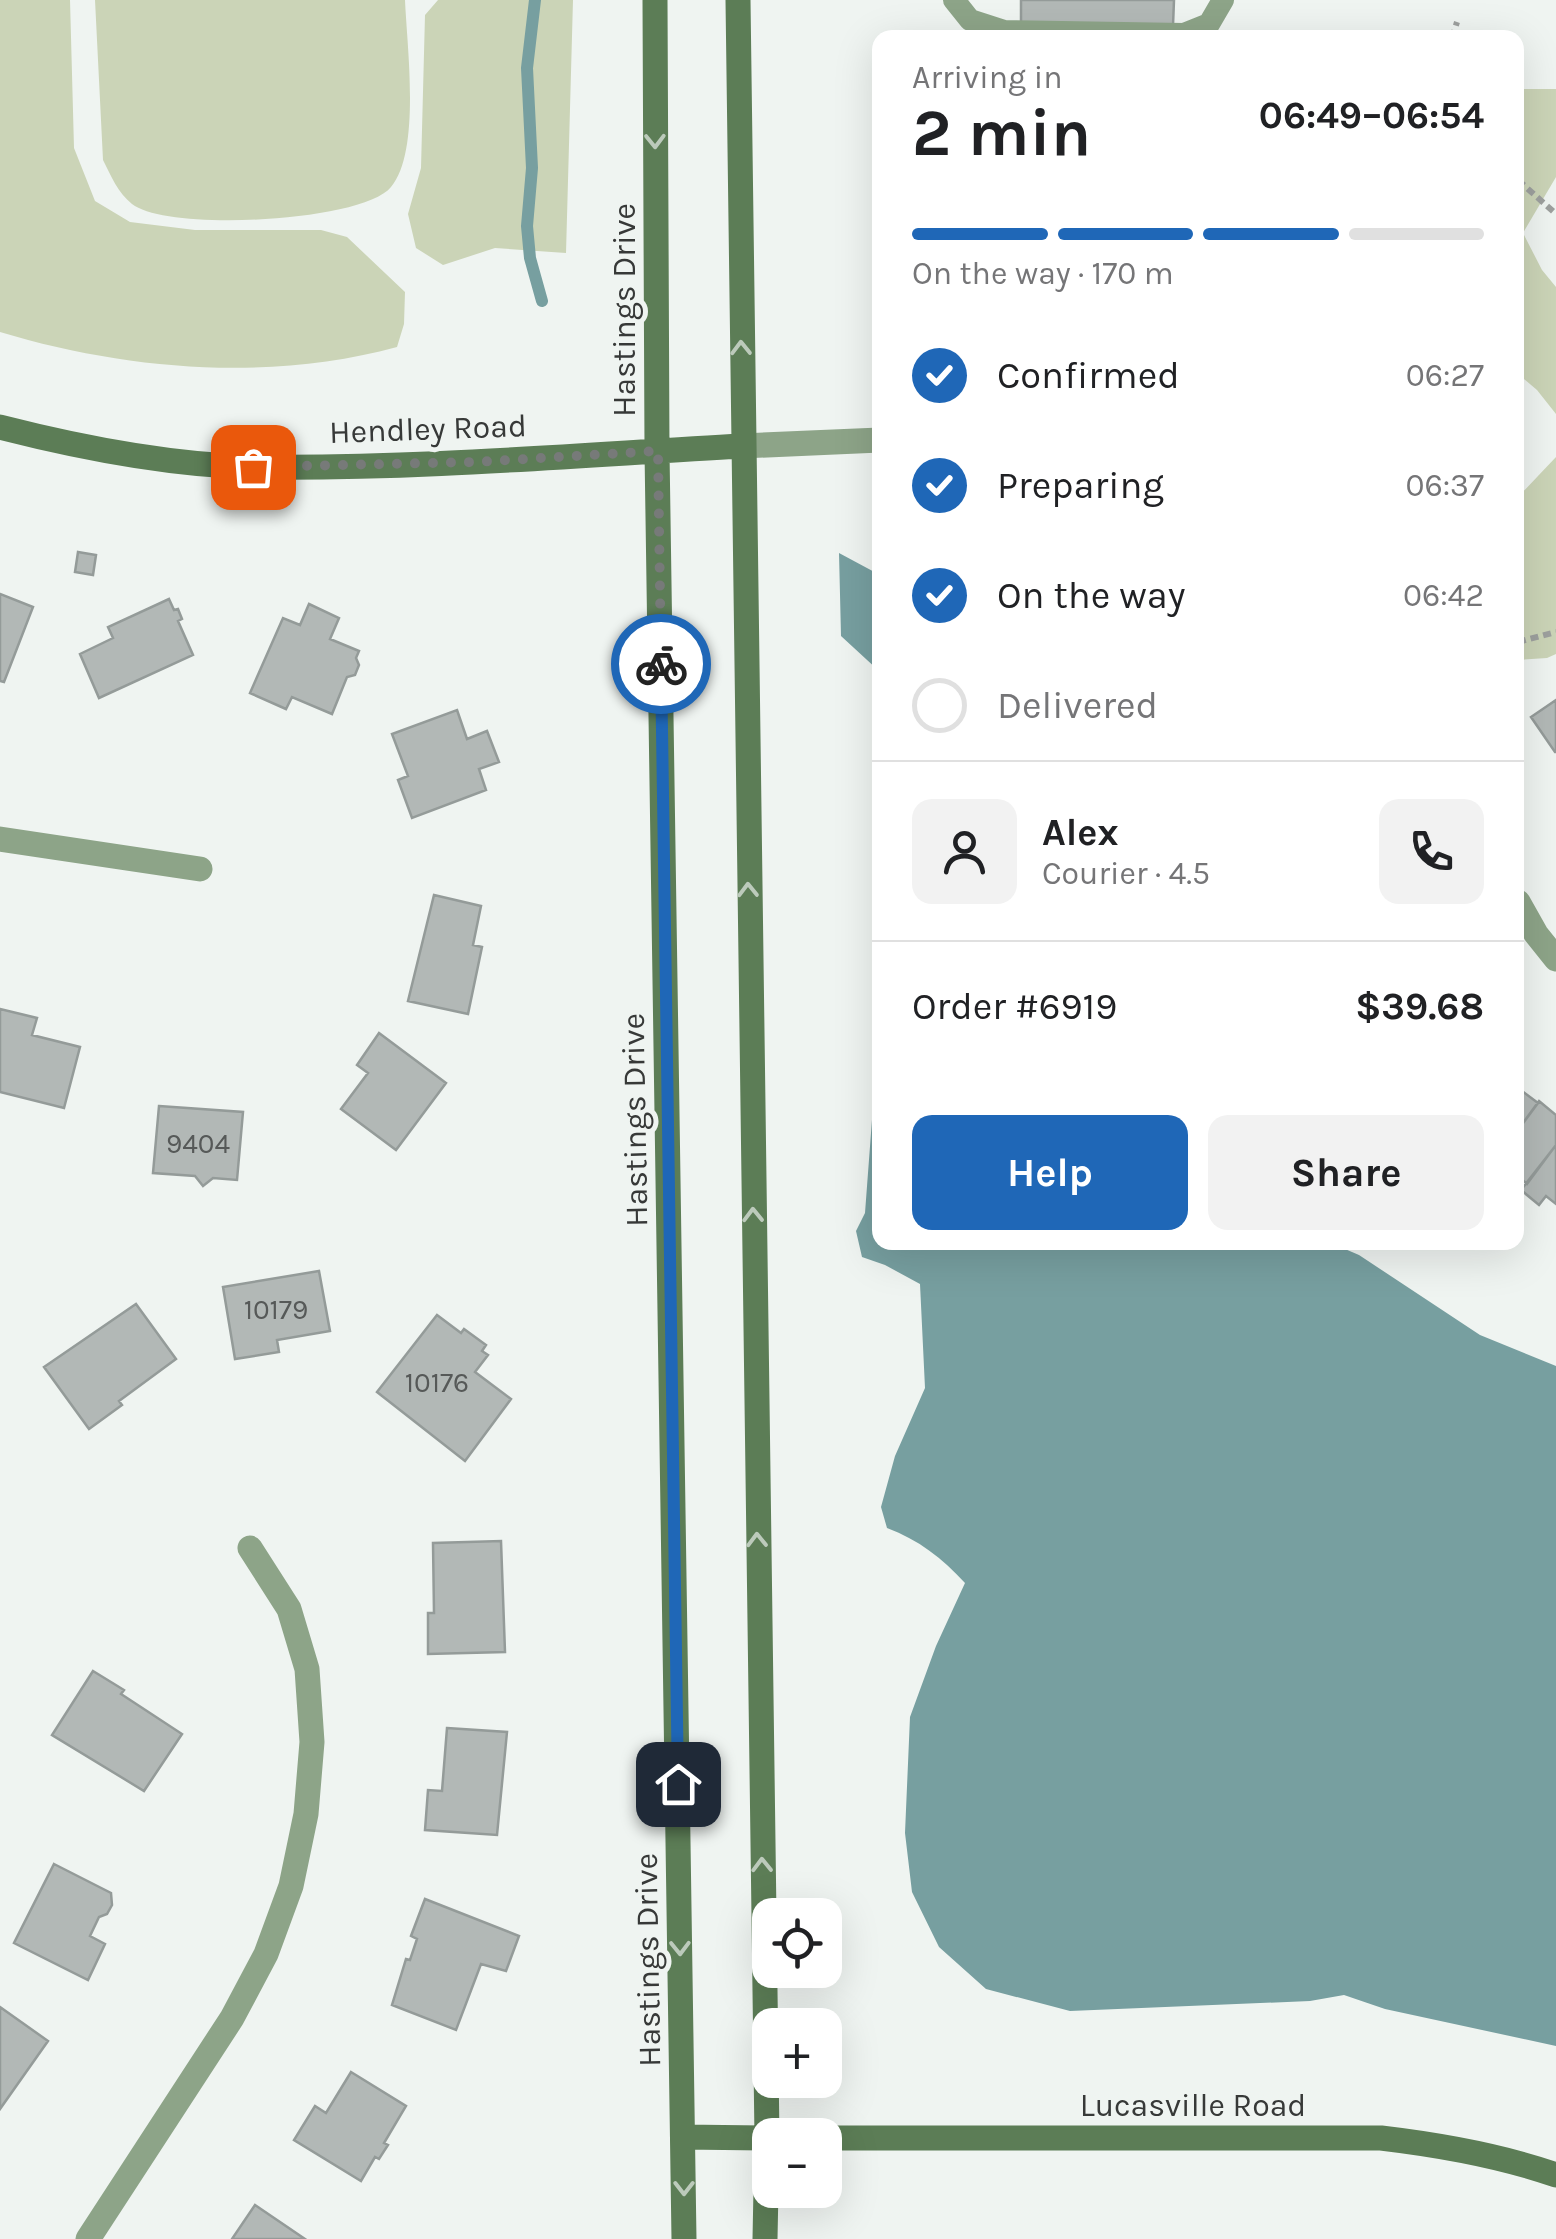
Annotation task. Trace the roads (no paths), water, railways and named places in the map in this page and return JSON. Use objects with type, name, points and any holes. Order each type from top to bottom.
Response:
[{"type":"street","name":"Hastings Drive","points":[[655,0],[684,2239]]},
{"type":"street","points":[[738,0],[769,2118]]},
{"type":"street","name":"Hendley Road","points":[[0,427],[156,458],[253,467],[476,462],[742,446]]},
{"type":"street","points":[[742,446],[872,440]]},
{"type":"street","points":[[0,838],[200,870]]},
{"type":"street","points":[[1524,913],[1556,959]]},
{"type":"street","points":[[88,2239],[232,2018],[266,1954],[291,1886],[306,1814],[312,1742],[307,1669],[288,1609],[250,1548]]},
{"type":"street","points":[[683,2138],[752,2138]]},
{"type":"street","name":"Lucasville Road","points":[[842,2138],[1381,2138],[1436,2144],[1556,2175]]},
{"type":"street","points":[[765,2239],[766,2208]]},
{"type":"lane","points":[[954,0],[970,20],[1001,30]]},
{"type":"lane","points":[[1194,30],[1209,24],[1223,0]]},
{"type":"water","points":[[839,553],[872,571],[872,665],[841,636]]},
{"type":"water","points":[[872,1120],[872,1250],[1347,1250],[1480,1335],[1556,1366],[1556,2046],[1385,2009],[1344,1995],[1310,2001],[1070,2011],[986,1989],[939,1947],[912,1892],[905,1833],[910,1717],[965,1583],[929,1551],[887,1528],[881,1507],[895,1456],[925,1388],[920,1284],[862,1257],[856,1231],[865,1213]]},
{"type":"waterway","points":[[535,0],[527,68],[532,168],[527,226],[530,258],[542,301]]}]
